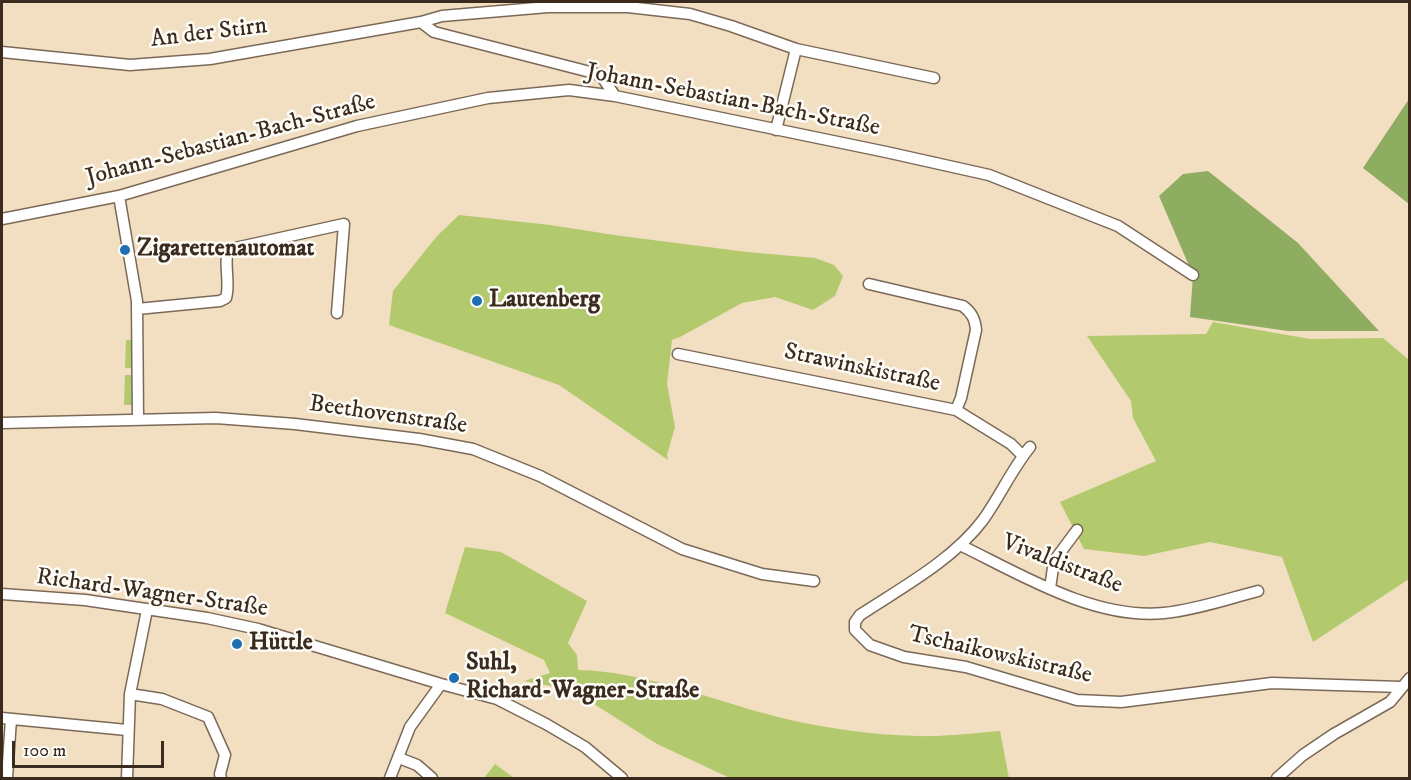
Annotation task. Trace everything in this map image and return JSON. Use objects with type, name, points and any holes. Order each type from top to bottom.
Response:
[{"type":"street","name":"An der Stirn","points":[[2,52],[130,65],[210,59],[421,22],[442,16],[548,8],[628,7],[690,15],[731,26],[796,49],[934,78]]},
{"type":"street","points":[[421,22],[434,32],[594,73],[602,77],[615,96]]},
{"type":"street","points":[[776,130],[796,49]]},
{"type":"street","name":"Johann-Sebastian-Bach-Straße","points":[[2,219],[119,196],[357,126],[488,98],[569,90],[615,96],[989,175],[1066,203],[1118,226],[1193,275]]},
{"type":"street","points":[[119,196],[137,309],[138,418]]},
{"type":"street","points":[[137,309],[220,301],[226,298],[228,290],[225,266],[227,255],[235,248],[344,224],[337,313]]},
{"type":"street","points":[[869,284],[963,306],[969,311],[975,320],[976,330],[961,398],[956,410]]},
{"type":"street","name":"Strawinskistraße","points":[[678,354],[956,410],[1011,444],[1023,456]]},
{"type":"street","name":"Beethovenstraße","points":[[2,423],[138,418],[216,418],[295,424],[419,439],[473,449],[540,476],[682,549],[762,574],[814,581]]},
{"type":"street","name":"Tschaikowskistraße","points":[[1030,447],[982,521],[960,545],[916,579],[860,615],[855,622],[855,630],[870,645],[904,657],[966,667],[1077,700],[1121,702],[1272,683],[1401,687]]},
{"type":"street","points":[[1050,588],[1054,561],[1077,530]]},
{"type":"street","name":"Vivaldistraße","points":[[960,545],[1050,588],[1100,607],[1122,611],[1162,613],[1258,591]]},
{"type":"street","name":"Richard-Wagner-Straße","points":[[2,594],[85,600],[207,618],[258,629],[497,699],[546,723],[585,747],[622,778]]},
{"type":"street","points":[[127,778],[130,694],[147,610]]},
{"type":"street","points":[[1277,778],[1303,755],[1326,739],[1390,702],[1410,678]]},
{"type":"street","points":[[390,778],[410,727],[441,684]]},
{"type":"street","points":[[130,694],[162,699],[208,717],[225,755],[221,778]]},
{"type":"street","points":[[7,778],[6,718],[127,730]]},
{"type":"street","points":[[399,758],[417,765],[432,778]]},
{"type":"green space","points":[[1409,99],[1409,204],[1363,168]]},
{"type":"green space","points":[[1208,171],[1298,243],[1379,331],[1288,331],[1190,317],[1193,275],[1159,196],[1183,174]]},
{"type":"green space","points":[[459,215],[747,252],[815,258],[834,265],[843,276],[835,296],[813,310],[775,297],[742,303],[672,340],[667,384],[675,427],[667,455],[668,460],[559,385],[389,325],[393,291],[437,236]]},
{"type":"green space","points":[[1213,322],[1310,339],[1383,338],[1409,360],[1409,579],[1313,642],[1282,557],[1210,542],[1144,556],[1084,549],[1060,502],[1156,461],[1133,418],[1131,401],[1087,336],[1206,334]]},
{"type":"green space","points":[[126,340],[134,340],[134,368],[125,368]]},
{"type":"green space","points":[[125,375],[134,375],[134,405],[124,405]]},
{"type":"green space","points":[[465,547],[501,552],[587,601],[568,643],[577,655],[578,670],[653,681],[778,717],[847,730],[928,736],[1000,731],[1009,778],[730,778],[657,744],[594,704],[551,686],[524,681],[550,673],[544,660],[445,613]]},
{"type":"green space","points":[[495,764],[514,778],[484,778]]},
{"type":"place","name":"Zigarettenautomat","points":[[125,250]]},
{"type":"place","name":"Lautenberg","points":[[477,301]]},
{"type":"place","name":"Hüttle","points":[[237,644]]},
{"type":"place","name":"Suhl, Richard-Wagner-Straße","points":[[454,678]]}]
